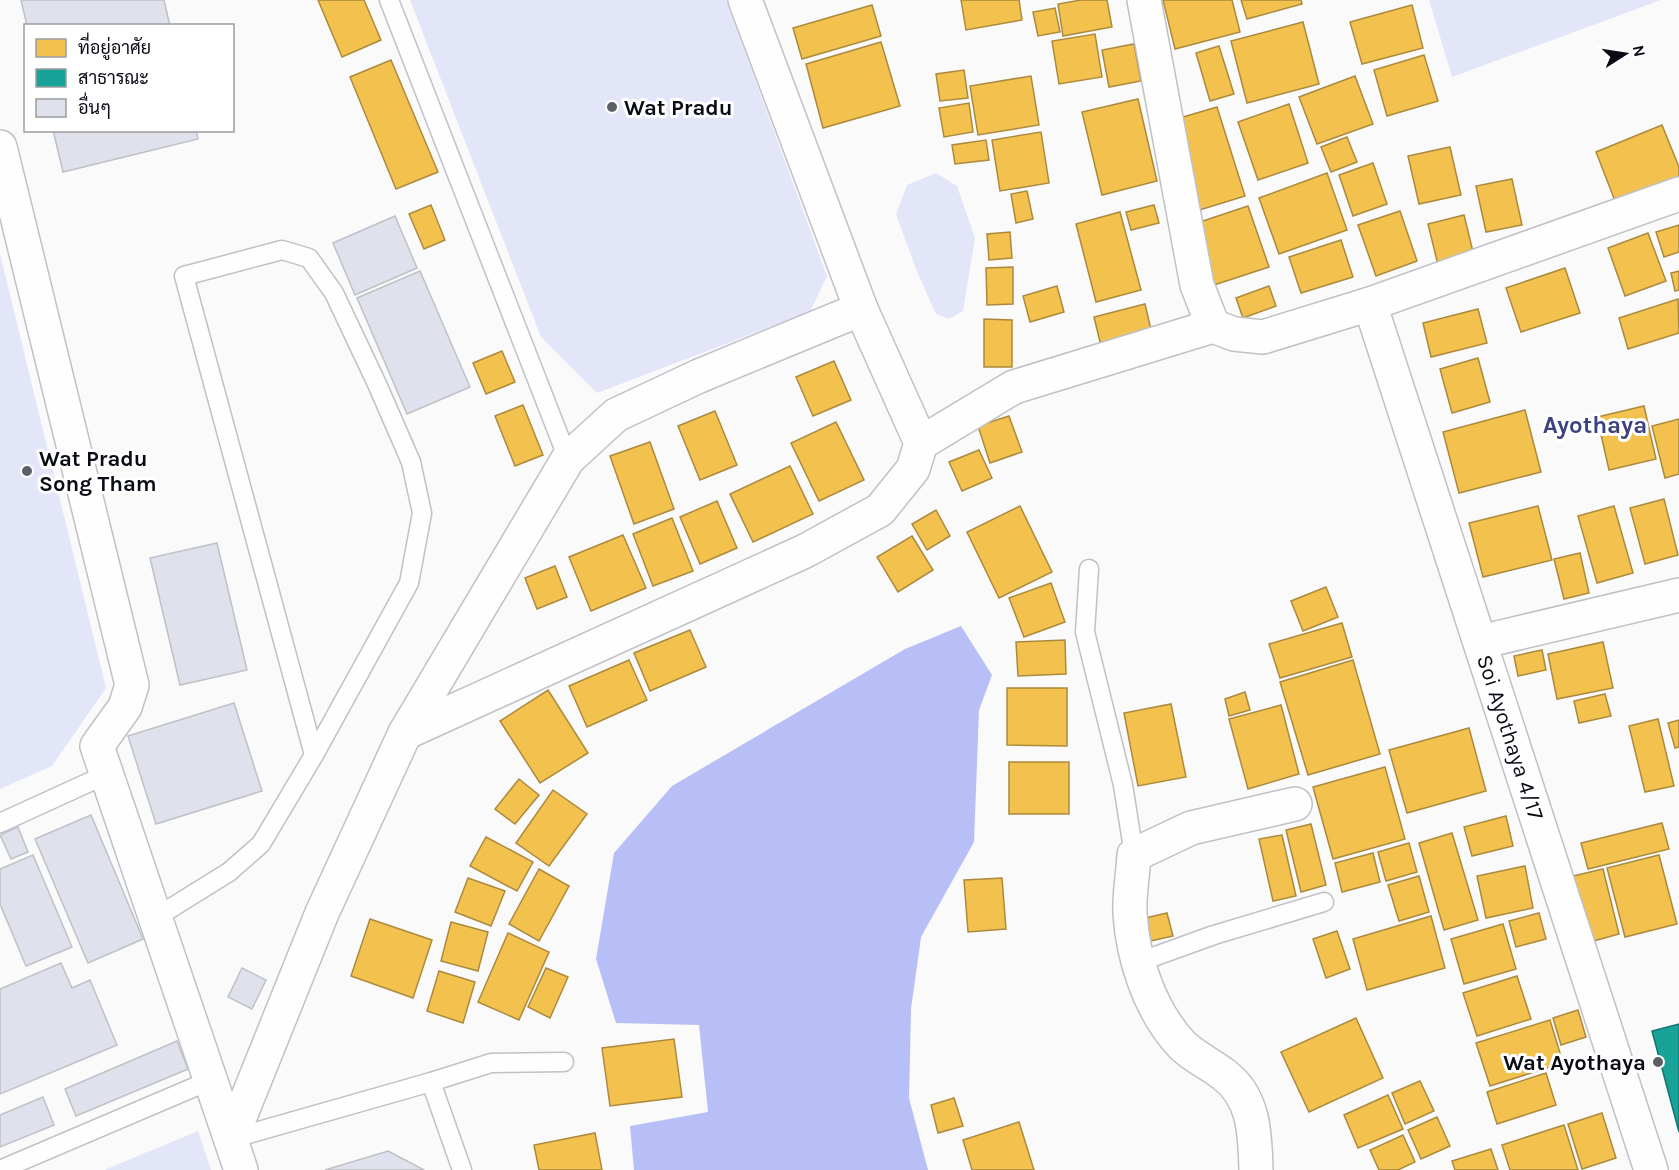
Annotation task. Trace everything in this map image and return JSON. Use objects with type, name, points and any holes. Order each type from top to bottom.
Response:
[{"type":"street","points":[[405,733],[805,551],[880,510],[913,469],[921,442],[861,309],[746,0]]},
{"type":"street","points":[[1144,0],[1197,285],[1213,326]]},
{"type":"street","points":[[0,147],[132,685],[125,707],[97,747],[241,1170]]},
{"type":"street","points":[[921,442],[1014,387],[1213,326],[1234,334],[1263,337],[1370,304],[1679,194]]},
{"type":"street","name":"Soi Ayothaya 4/17","points":[[1370,304],[1651,1170]]},
{"type":"street","points":[[231,1139],[322,913],[405,733],[568,459],[616,415],[699,376],[861,309]]},
{"type":"street","points":[[1480,642],[1679,595]]},
{"type":"street","points":[[1256,1170],[1254,1123],[1249,1107],[1239,1090],[1226,1076],[1183,1045],[1156,1010],[1139,962],[1130,913],[1134,855],[1191,828],[1295,804]]},
{"type":"lane","points":[[389,0],[568,459]]},
{"type":"lane","points":[[155,918],[229,872],[261,844],[314,755],[409,583],[422,513],[411,462],[334,293],[309,258],[282,250],[184,276],[314,755]]},
{"type":"lane","points":[[1089,569],[1085,632],[1123,785],[1134,855]]},
{"type":"lane","points":[[0,823],[105,775]]},
{"type":"lane","points":[[1139,962],[1214,935],[1324,902]]},
{"type":"lane","points":[[231,1139],[491,1063],[564,1062]]},
{"type":"lane","points":[[431,1082],[462,1170]]},
{"type":"lane","points":[[0,1170],[213,1087]]},
{"type":"shaded area","points":[[410,0],[726,0],[827,276],[810,312],[597,393],[541,337]]},
{"type":"shaded area","points":[[1429,0],[1661,0],[1452,77]]},
{"type":"shaded area","points":[[936,173],[957,186],[975,238],[963,311],[949,319],[936,314],[916,269],[896,214],[907,185]]},
{"type":"shaded area","name":"Wat Pradu Song Tham","points":[[0,254],[106,688],[52,766],[0,789]]},
{"type":"shaded area","points":[[198,1131],[211,1170],[104,1170]]},
{"type":"water","points":[[961,626],[992,675],[979,710],[974,842],[921,937],[911,1009],[909,1098],[928,1170],[634,1170],[630,1126],[708,1112],[699,1025],[616,1023],[596,959],[614,853],[672,786],[905,649]]},
{"type":"building: ที่อยู่อาศัย","points":[[318,0],[364,0],[381,40],[342,57]]},
{"type":"building: ที่อยู่อาศัย","points":[[961,0],[1019,0],[1022,20],[966,30]]},
{"type":"building: ที่อยู่อาศัย","points":[[1081,0],[1107,0],[1112,27],[1063,36],[1058,4]]},
{"type":"building: ที่อยู่อาศัย","points":[[1163,0],[1232,0],[1240,32],[1175,49]]},
{"type":"building: ที่อยู่อาศัย","points":[[1241,0],[1301,0],[1302,4],[1247,19]]},
{"type":"building: ที่อยู่อาศัย","points":[[872,5],[881,36],[802,59],[793,28]]},
{"type":"building: ที่อยู่อาศัย","points":[[1412,5],[1423,48],[1362,64],[1350,22]]},
{"type":"building: ที่อยู่อาศัย","points":[[1055,8],[1060,32],[1038,36],[1033,12]]},
{"type":"building: ที่อยู่อาศัย","points":[[1303,22],[1319,84],[1247,103],[1231,41]]},
{"type":"building: ที่อยู่อาศัย","points":[[1095,34],[1102,77],[1059,84],[1052,41]]},
{"type":"building: ที่อยู่อาศัย","points":[[881,42],[900,106],[823,128],[806,64]]},
{"type":"building: ที่อยู่อาศัย","points":[[1134,44],[1141,81],[1109,87],[1102,50]]},
{"type":"building: ที่อยู่อาศัย","points":[[1219,46],[1234,94],[1210,101],[1196,53]]},
{"type":"building: ที่อยู่อาศัย","points":[[1424,55],[1438,101],[1387,116],[1374,70]]},
{"type":"building: ที่อยู่อาศัย","points":[[391,60],[438,172],[396,189],[350,77]]},
{"type":"building: ที่อยู่อาศัย","points":[[964,70],[968,98],[940,101],[936,74]]},
{"type":"building: ที่อยู่อาศัย","points":[[1031,76],[1039,125],[978,135],[970,86]]},
{"type":"building: ที่อยู่อาศัย","points":[[1355,76],[1373,124],[1317,144],[1299,97]]},
{"type":"building: ที่อยู่อาศัย","points":[[1138,99],[1157,181],[1102,195],[1082,112]]},
{"type":"building: ที่อยู่อาศัย","points":[[969,103],[973,132],[944,137],[939,108]]},
{"type":"building: ที่อยู่อาศัย","points":[[1289,104],[1308,163],[1258,180],[1238,122]]},
{"type":"building: ที่อยู่อาศัย","points":[[1217,107],[1245,196],[1193,212],[1173,120]]},
{"type":"building: ที่อยู่อาศัย","points":[[1662,125],[1679,167],[1679,180],[1617,206],[1596,152]]},
{"type":"building: ที่อยู่อาศัย","points":[[1041,132],[1049,183],[1000,191],[992,140]]},
{"type":"building: ที่อยู่อาศัย","points":[[1347,137],[1357,162],[1331,172],[1321,147]]},
{"type":"building: ที่อยู่อาศัย","points":[[986,140],[989,160],[955,164],[952,145]]},
{"type":"building: ที่อยู่อาศัย","points":[[1450,147],[1461,195],[1419,204],[1408,156]]},
{"type":"building: ที่อยู่อาศัย","points":[[1373,163],[1387,204],[1353,216],[1339,175]]},
{"type":"building: ที่อยู่อาศัย","points":[[1327,173],[1347,230],[1279,254],[1259,198]]},
{"type":"building: ที่อยู่อาศัย","points":[[1512,179],[1522,225],[1486,232],[1476,186]]},
{"type":"building: ที่อยู่อาศัย","points":[[1027,191],[1033,219],[1016,223],[1011,194]]},
{"type":"building: ที่อยู่อาศัย","points":[[431,205],[445,240],[424,249],[409,214]]},
{"type":"building: ที่อยู่อาศัย","points":[[1154,205],[1159,223],[1131,230],[1126,212]]},
{"type":"building: ที่อยู่อาศัย","points":[[1248,206],[1269,267],[1214,285],[1194,224]]},
{"type":"building: ที่อยู่อาศัย","points":[[1400,211],[1417,261],[1376,276],[1358,225]]},
{"type":"building: ที่อยู่อาศัย","points":[[1120,212],[1141,290],[1096,302],[1076,224]]},
{"type":"building: ที่อยู่อาศัย","points":[[1464,215],[1475,260],[1439,269],[1428,224]]},
{"type":"building: ที่อยู่อาศัย","points":[[1679,225],[1679,252],[1664,257],[1656,232]]},
{"type":"building: ที่อยู่อาศัย","points":[[1010,232],[1012,258],[989,260],[987,234]]},
{"type":"building: ที่อยู่อาศัย","points":[[1648,233],[1666,281],[1625,296],[1608,248]]},
{"type":"building: ที่อยู่อาศัย","points":[[1341,240],[1353,277],[1301,293],[1289,257]]},
{"type":"building: ที่อยู่อาศัย","points":[[1013,267],[1013,304],[987,305],[986,268]]},
{"type":"building: ที่อยู่อาศัย","points":[[1565,268],[1580,313],[1521,332],[1506,288]]},
{"type":"building: ที่อยู่อาศัย","points":[[1679,271],[1679,290],[1675,291],[1671,273]]},
{"type":"building: ที่อยู่อาศัย","points":[[1057,286],[1064,312],[1030,322],[1023,296]]},
{"type":"building: ที่อยู่อาศัย","points":[[1269,286],[1276,306],[1243,318],[1236,298]]},
{"type":"building: ที่อยู่อาศัย","points":[[1678,299],[1679,333],[1628,349],[1619,318]]},
{"type":"building: ที่อยู่อาศัย","points":[[1145,304],[1152,334],[1101,346],[1094,317]]},
{"type":"building: ที่อยู่อาศัย","points":[[1478,309],[1487,343],[1431,357],[1423,323]]},
{"type":"building: ที่อยู่อาศัย","points":[[984,319],[1012,320],[1012,367],[984,367]]},
{"type":"building: ที่อยู่อาศัย","points":[[502,351],[515,382],[486,394],[473,363]]},
{"type":"building: ที่อยู่อาศัย","points":[[1478,358],[1490,402],[1452,413],[1440,369]]},
{"type":"building: ที่อยู่อาศัย","points":[[834,361],[851,400],[813,416],[796,377]]},
{"type":"building: ที่อยู่อาศัย","points":[[523,405],[543,455],[515,466],[495,416]]},
{"type":"building: ที่อยู่อาศัย","points":[[1644,406],[1656,459],[1609,470],[1597,417]]},
{"type":"building: ที่อยู่อาศัย","points":[[1525,410],[1541,472],[1459,493],[1443,432]]},
{"type":"building: ที่อยู่อาศัย","points":[[715,411],[737,465],[700,480],[678,426]]},
{"type":"building: ที่อยู่อาศัย","points":[[1009,416],[1022,452],[990,463],[978,426]]},
{"type":"building: ที่อยู่อาศัย","points":[[1679,419],[1679,474],[1665,478],[1652,426]]},
{"type":"building: ที่อยู่อาศัย","points":[[836,422],[864,480],[819,501],[791,443]]},
{"type":"building: ที่อยู่อาศัย","points":[[650,442],[674,509],[634,524],[610,456]]},
{"type":"building: ที่อยู่อาศัย","points":[[979,450],[992,478],[962,491],[949,462]]},
{"type":"building: ที่อยู่อาศัย","points":[[790,466],[813,514],[753,542],[730,494]]},
{"type":"building: ที่อยู่อาศัย","points":[[1664,499],[1678,555],[1645,564],[1630,508]]},
{"type":"building: ที่อยู่อาศัย","points":[[717,501],[737,548],[700,564],[680,517]]},
{"type":"building: ที่อยู่อาศัย","points":[[1020,506],[1052,572],[999,598],[967,532]]},
{"type":"building: ที่อยู่อาศัย","points":[[1538,506],[1552,560],[1483,577],[1469,523]]},
{"type":"building: ที่อยู่อาศัย","points":[[1614,506],[1633,573],[1597,583],[1578,516]]},
{"type":"building: ที่อยู่อาศัย","points":[[936,510],[950,536],[927,550],[912,524]]},
{"type":"building: ที่อยู่อาศัย","points":[[672,518],[693,571],[653,586],[633,534]]},
{"type":"building: ที่อยู่อาศัย","points":[[623,535],[646,588],[591,611],[569,557]]},
{"type":"building: ที่อยู่อาศัย","points":[[912,536],[933,570],[898,592],[877,557]]},
{"type":"building: ที่อยู่อาศัย","points":[[1580,553],[1589,593],[1564,599],[1554,559]]},
{"type":"building: ที่อยู่อาศัย","points":[[555,566],[567,597],[537,609],[525,578]]},
{"type":"building: ที่อยู่อาศัย","points":[[1051,583],[1065,622],[1024,637],[1009,598]]},
{"type":"building: ที่อยู่อาศัย","points":[[1326,587],[1338,617],[1303,631],[1291,601]]},
{"type":"building: ที่อยู่อาศัย","points":[[1342,623],[1352,657],[1280,678],[1269,644]]},
{"type":"building: ที่อยู่อาศัย","points":[[690,630],[706,667],[650,691],[634,653]]},
{"type":"building: ที่อยู่อาศัย","points":[[1065,640],[1066,674],[1018,676],[1016,642]]},
{"type":"building: ที่อยู่อาศัย","points":[[1603,642],[1613,688],[1557,699],[1548,654]]},
{"type":"building: ที่อยู่อาศัย","points":[[1542,650],[1546,670],[1518,676],[1514,656]]},
{"type":"building: ที่อยู่อาศัย","points":[[629,660],[647,700],[587,727],[569,686]]},
{"type":"building: ที่อยู่อาศัย","points":[[1353,660],[1380,754],[1308,775],[1280,682]]},
{"type":"building: ที่อยู่อาศัย","points":[[1007,688],[1067,688],[1067,746],[1007,745]]},
{"type":"building: ที่อยู่อาศัย","points":[[548,690],[588,753],[540,783],[500,721]]},
{"type":"building: ที่อยู่อาศัย","points":[[1245,692],[1250,710],[1229,716],[1225,699]]},
{"type":"building: ที่อยู่อาศัย","points":[[1605,694],[1611,716],[1579,723],[1574,701]]},
{"type":"building: ที่อยู่อาศัย","points":[[1171,704],[1186,777],[1138,786],[1124,713]]},
{"type":"building: ที่อยู่อาศัย","points":[[1281,705],[1299,774],[1248,789],[1229,719]]},
{"type":"building: ที่อยู่อาศัย","points":[[1658,719],[1674,786],[1645,792],[1629,726]]},
{"type":"building: ที่อยู่อาศัย","points":[[1679,720],[1679,747],[1675,748],[1668,723]]},
{"type":"building: ที่อยู่อาศัย","points":[[1469,728],[1486,791],[1407,813],[1389,750]]},
{"type":"building: ที่อยู่อาศัย","points":[[1009,762],[1069,762],[1069,814],[1009,814]]},
{"type":"building: ที่อยู่อาศัย","points":[[1385,767],[1405,839],[1333,859],[1313,787]]},
{"type":"building: ที่อยู่อาศัย","points":[[519,779],[539,795],[515,824],[495,809]]},
{"type":"building: ที่อยู่อาศัย","points":[[553,790],[587,814],[549,866],[516,843]]},
{"type":"building: ที่อยู่อาศัย","points":[[1506,816],[1513,846],[1472,856],[1464,827]]},
{"type":"building: ที่อยู่อาศัย","points":[[1662,823],[1669,849],[1588,869],[1581,843]]},
{"type":"building: ที่อยู่อาศัย","points":[[1311,824],[1326,885],[1301,892],[1286,830]]},
{"type":"building: ที่อยู่อาศัย","points":[[1452,833],[1478,920],[1444,930],[1419,843]]},
{"type":"building: ที่อยู่อาศัย","points":[[1282,835],[1296,896],[1273,901],[1259,839]]},
{"type":"building: ที่อยู่อาศัย","points":[[486,837],[533,862],[517,891],[470,866]]},
{"type":"building: ที่อยู่อาศัย","points":[[1409,843],[1417,872],[1386,881],[1378,852]]},
{"type":"building: ที่อยู่อาศัย","points":[[1373,853],[1380,882],[1342,892],[1335,863]]},
{"type":"building: ที่อยู่อาศัย","points":[[1659,855],[1677,924],[1625,937],[1607,868]]},
{"type":"building: ที่อยู่อาศัย","points":[[1525,866],[1533,908],[1486,918],[1477,876]]},
{"type":"building: ที่อยู่อาศัย","points":[[539,869],[569,886],[539,941],[509,924]]},
{"type":"building: ที่อยู่อาศัย","points":[[1603,869],[1619,934],[1590,942],[1573,876]]},
{"type":"building: ที่อยู่อาศัย","points":[[1419,876],[1429,912],[1399,921],[1388,885]]},
{"type":"building: ที่อยู่อาศัย","points":[[468,878],[505,891],[491,926],[455,912]]},
{"type":"building: ที่อยู่อาศัย","points":[[1002,878],[1006,929],[968,932],[964,880]]},
{"type":"building: ที่อยู่อาศัย","points":[[1167,913],[1173,936],[1146,942],[1141,919]]},
{"type":"building: ที่อยู่อาศัย","points":[[1539,913],[1546,939],[1516,947],[1509,921]]},
{"type":"building: ที่อยู่อาศัย","points":[[1431,916],[1445,968],[1367,990],[1353,939]]},
{"type":"building: ที่อยู่อาศัย","points":[[370,919],[432,940],[413,998],[351,976]]},
{"type":"building: ที่อยู่อาศัย","points":[[451,922],[488,932],[478,971],[441,961]]},
{"type":"building: ที่อยู่อาศัย","points":[[1503,924],[1516,969],[1464,984],[1451,939]]},
{"type":"building: ที่อยู่อาศัย","points":[[1337,931],[1350,969],[1326,978],[1313,939]]},
{"type":"building: ที่อยู่อาศัย","points":[[508,933],[549,952],[519,1020],[478,1002]]},
{"type":"building: ที่อยู่อาศัย","points":[[546,968],[568,977],[550,1018],[528,1007]]},
{"type":"building: ที่อยู่อาศัย","points":[[439,971],[475,982],[463,1023],[427,1011]]},
{"type":"building: ที่อยู่อาศัย","points":[[1517,976],[1531,1019],[1477,1036],[1463,993]]},
{"type":"building: ที่อยู่อาศัย","points":[[1578,1010],[1586,1037],[1561,1045],[1553,1018]]},
{"type":"building: ที่อยู่อาศัย","points":[[1356,1018],[1383,1078],[1309,1112],[1281,1052]]},
{"type":"building: ที่อยู่อาศัย","points":[[1550,1020],[1563,1063],[1490,1086],[1476,1043]]},
{"type":"building: ที่อยู่อาศัย","points":[[674,1039],[682,1097],[610,1106],[602,1048]]},
{"type":"building: ที่อยู่อาศัย","points":[[1546,1073],[1556,1105],[1497,1124],[1487,1092]]},
{"type":"building: ที่อยู่อาศัย","points":[[1420,1081],[1434,1111],[1405,1124],[1392,1093]]},
{"type":"building: ที่อยู่อาศัย","points":[[1388,1095],[1403,1129],[1358,1148],[1344,1115]]},
{"type":"building: ที่อยู่อาศัย","points":[[954,1098],[963,1126],[938,1133],[931,1105]]},
{"type":"building: ที่อยู่อาศัย","points":[[1602,1113],[1616,1158],[1582,1169],[1568,1124]]},
{"type":"building: ที่อยู่อาศัย","points":[[1437,1117],[1450,1146],[1421,1159],[1408,1130]]},
{"type":"building: ที่อยู่อาศัย","points":[[1019,1122],[1034,1170],[972,1170],[963,1140]]},
{"type":"building: ที่อยู่อาศัย","points":[[1564,1125],[1578,1170],[1510,1170],[1502,1145]]},
{"type":"building: ที่อยู่อาศัย","points":[[595,1133],[602,1170],[539,1170],[534,1145]]},
{"type":"building: ที่อยู่อาศัย","points":[[1403,1135],[1415,1162],[1398,1170],[1379,1170],[1370,1150]]},
{"type":"building: ที่อยู่อาศัย","points":[[1491,1149],[1498,1170],[1455,1170],[1452,1161]]},
{"type":"building: สาธารณะ","points":[[1679,1024],[1679,1132],[1652,1031]]},
{"type":"building: อื่นๆ","points":[[21,0],[164,0],[170,24],[27,24]]},
{"type":"building: อื่นๆ","points":[[53,132],[196,132],[198,139],[63,172]]},
{"type":"building: อื่นๆ","points":[[395,216],[417,268],[355,295],[333,243]]},
{"type":"building: อื่นๆ","points":[[420,271],[470,387],[407,414],[357,298]]},
{"type":"building: อื่นๆ","points":[[217,543],[247,670],[180,685],[150,558]]},
{"type":"building: อื่นๆ","points":[[234,703],[262,791],[156,824],[128,736]]},
{"type":"building: อื่นๆ","points":[[91,815],[143,939],[88,963],[35,839]]},
{"type":"building: อื่นๆ","points":[[18,827],[28,852],[11,859],[0,835]]},
{"type":"building: อื่นๆ","points":[[33,855],[72,947],[26,966],[0,904],[0,869]]},
{"type":"building: อื่นๆ","points":[[61,963],[72,988],[90,980],[117,1045],[0,1094],[0,989]]},
{"type":"building: อื่นๆ","points":[[242,968],[266,980],[252,1009],[228,997]]},
{"type":"building: อื่นๆ","points":[[177,1041],[188,1069],[76,1116],[65,1089]]},
{"type":"building: อื่นๆ","points":[[43,1097],[54,1125],[0,1147],[0,1115]]},
{"type":"building: อื่นๆ","points":[[388,1151],[424,1170],[325,1170]]},
{"type":"place","name":"Wat Pradu","points":[[612,107]]},
{"type":"place","name":"Wat Pradu Song Tham","points":[[27,471]]},
{"type":"place","name":"Wat Ayothaya","points":[[1658,1062]]},
{"type":"district","name":"Ayothaya","points":[[1595,425]]}]
